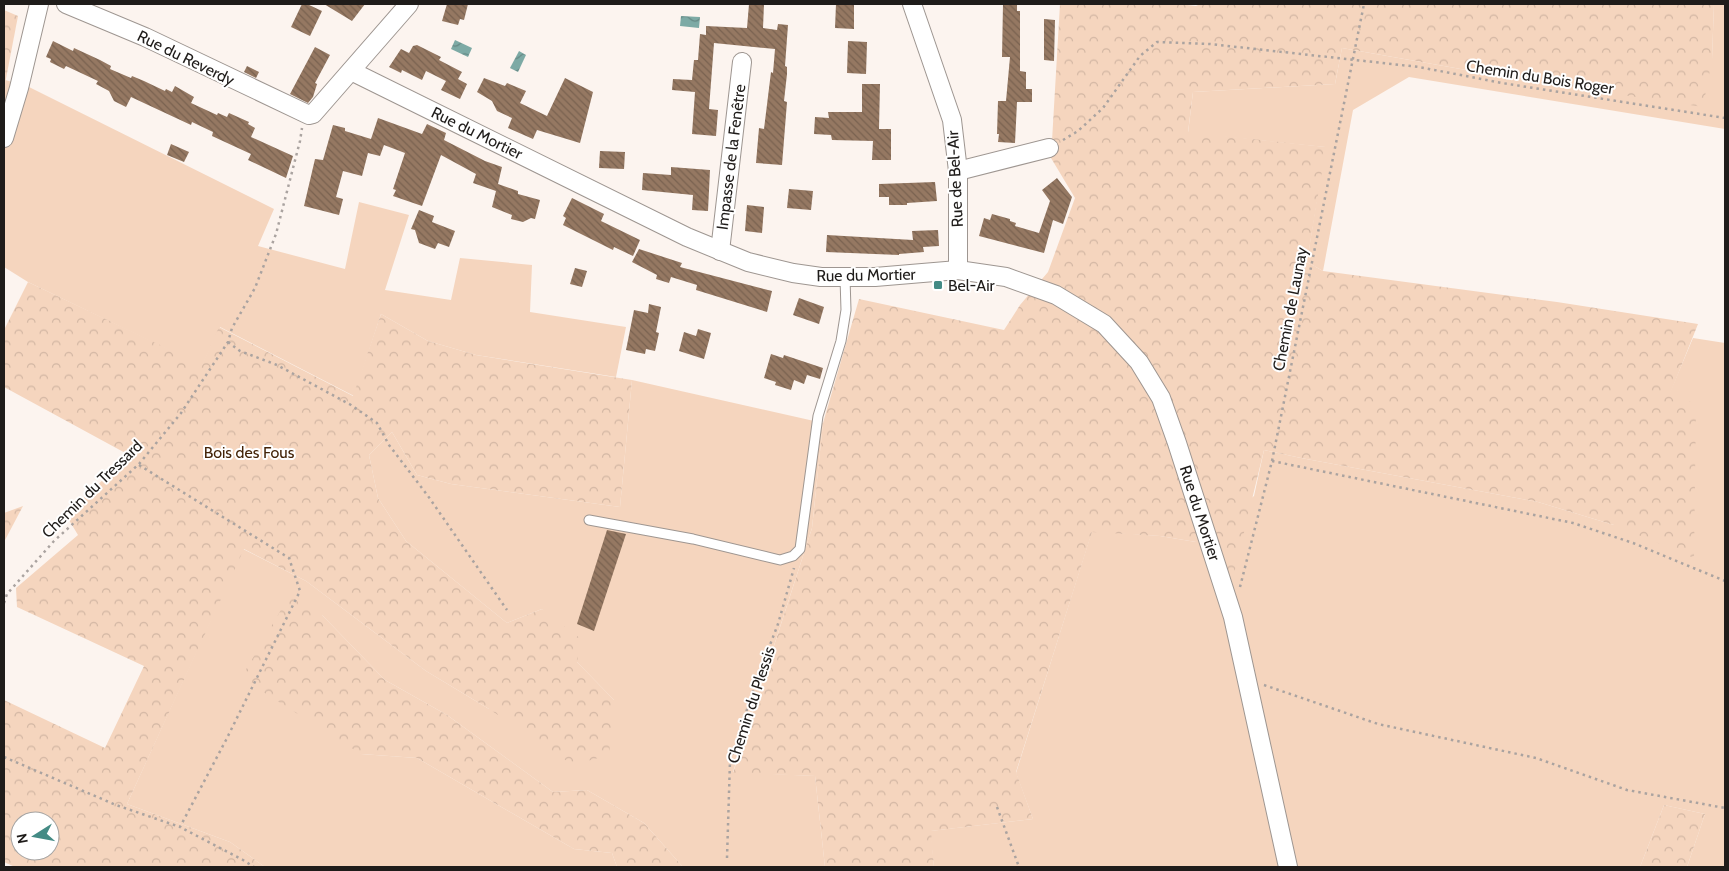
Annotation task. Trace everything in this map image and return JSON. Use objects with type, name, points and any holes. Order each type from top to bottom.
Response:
[{"type":"street","points":[[4,138],[19,88],[39,4]]},
{"type":"street","name":"Rue du Reverdy","points":[[66,4],[145,37],[305,114]]},
{"type":"street","points":[[305,114],[309,116],[313,114],[409,4]]},
{"type":"street","name":"Rue de Bel-Air","points":[[912,4],[952,120],[958,171],[958,270]]},
{"type":"street","name":"Impasse de la Fenêtre","points":[[720,251],[742,62]]},
{"type":"street","name":"Rue du Mortier","points":[[351,71],[687,237],[748,262],[793,273],[845,278],[958,270],[1006,278],[1056,295],[1104,324],[1139,362],[1161,398],[1177,443],[1233,617],[1288,867]]},
{"type":"street","points":[[958,171],[1049,148]]},
{"type":"lane","points":[[590,520],[693,539],[780,560],[793,556],[800,549],[803,540],[818,416],[841,341],[846,310],[845,278]]},
{"type":"path","name":"Chemin de Launay","points":[[1240,590],[1272,461],[1364,4]]},
{"type":"path","name":"Chemin du Bois Roger","points":[[1049,148],[1078,131],[1102,108],[1140,56],[1157,42],[1210,44],[1419,67],[1502,83],[1725,118]]},
{"type":"path","name":"Chemin du Tressard","points":[[4,603],[6,593],[54,541],[138,464],[181,413],[228,342],[232,328],[255,288],[276,234],[305,114]]},
{"type":"path","points":[[228,342],[240,351],[277,365],[350,405],[377,423],[389,445],[428,496],[507,610]]},
{"type":"path","points":[[1272,461],[1573,522],[1633,543],[1725,581]]},
{"type":"path","points":[[138,464],[289,558],[300,591],[226,740],[180,827]]},
{"type":"path","name":"Chemin du Plessis","points":[[727,858],[730,761],[758,676],[778,624],[794,570],[793,556]]},
{"type":"path","points":[[1246,678],[1378,724],[1536,758],[1627,790],[1725,808]]},
{"type":"path","points":[[4,757],[116,805],[180,827],[254,867]]},
{"type":"path","points":[[997,806],[1019,867]]},
{"type":"green space","points":[[1060,4],[1179,4],[1196,6],[1200,4],[1714,4],[1712,59],[1703,107],[1523,80],[1342,48],[1335,84],[1193,92],[1188,132],[1326,147],[1307,262],[1323,271],[1557,302],[1698,324],[1670,394],[1696,404],[1694,558],[1614,525],[1538,502],[1264,450],[1233,578],[1196,542],[1160,536],[1092,532],[1016,772],[1033,819],[931,831],[934,867],[825,867],[815,776],[733,773],[812,528],[823,423],[859,299],[1004,330],[1020,305],[1048,272],[1075,198],[1051,158]]},
{"type":"green space","points":[[1714,4],[1725,4],[1725,129],[1409,77],[1353,110],[1323,271],[1307,262],[1325,147],[1188,133],[1193,92],[1335,84],[1342,48],[1523,80],[1712,59]]},
{"type":"green space","points":[[4,10],[18,16],[4,89]]},
{"type":"green space","points":[[5,80],[27,86],[274,209],[258,246],[345,269],[359,202],[409,215],[385,290],[451,300],[460,258],[532,265],[530,312],[626,327],[616,377],[476,355],[428,341],[381,314],[354,396],[220,327],[202,366],[28,282],[4,267]]},
{"type":"green space","name":"Bois des Fous","points":[[28,282],[202,365],[219,327],[353,396],[381,314],[428,341],[476,355],[632,380],[620,507],[451,484],[417,475],[392,432],[369,455],[378,498],[406,541],[507,623],[542,609],[581,639],[577,662],[614,700],[609,755],[573,765],[489,709],[426,671],[306,581],[244,549],[127,804],[230,842],[265,867],[15,867],[4,862],[4,700],[105,748],[144,666],[17,607],[16,588],[78,535],[66,515],[129,455],[4,387],[4,330]]},
{"type":"green space","points":[[1693,338],[1725,343],[1725,867],[1687,867],[1705,814],[1664,805],[1640,867],[934,867],[930,831],[1033,819],[1016,773],[1092,531],[1160,536],[1196,542],[1254,496],[1264,450],[1538,502],[1614,525]]},
{"type":"green space","points":[[632,380],[823,423],[812,528],[733,772],[815,776],[825,867],[683,867],[644,823],[587,790],[553,792],[447,715],[385,680],[322,615],[361,754],[417,758],[574,849],[612,853],[617,867],[265,867],[230,842],[127,804],[243,549],[306,581],[426,671],[489,709],[614,700],[577,662],[542,609],[507,623],[406,541],[378,498],[369,455],[392,432],[417,475],[451,484],[620,507]]},
{"type":"green space","points":[[23,506],[4,542],[4,513]]},
{"type":"green space","points":[[289,596],[322,615],[385,680],[447,715],[553,792],[587,790],[644,823],[683,867],[617,867],[612,853],[574,849],[417,758],[361,754],[241,678]]},
{"type":"green space","points":[[1664,805],[1705,814],[1687,867],[1640,867]]},
{"type":"water","points":[[681,16],[700,17],[699,28],[680,26]]},
{"type":"water","points":[[455,40],[472,48],[468,57],[451,49]]},
{"type":"water","points":[[519,51],[526,55],[518,72],[510,68]]},
{"type":"building","points":[[302,4],[307,4],[322,11],[310,36],[291,27]]},
{"type":"building","points":[[324,4],[365,4],[352,21]]},
{"type":"building","points":[[447,4],[468,4],[464,20],[460,19],[458,25],[442,21]]},
{"type":"building","points":[[749,4],[764,4],[763,28],[777,30],[778,24],[788,25],[785,66],[787,67],[787,74],[784,101],[787,102],[782,165],[756,163],[759,128],[764,129],[775,49],[714,43],[709,109],[718,110],[716,136],[692,134],[695,92],[672,90],[673,79],[692,80],[694,60],[698,60],[700,34],[706,35],[706,26],[747,28]]},
{"type":"building","points":[[836,4],[854,4],[854,29],[835,28]]},
{"type":"building","points":[[1003,4],[1017,4],[1017,11],[1020,11],[1020,71],[1026,72],[1026,89],[1032,89],[1032,102],[1017,102],[1015,143],[998,142],[999,134],[997,134],[998,101],[1006,101],[1010,57],[1002,57]]},
{"type":"building","points":[[1044,19],[1055,20],[1054,61],[1044,60]]},
{"type":"building","points":[[53,41],[73,51],[74,48],[100,60],[111,66],[110,69],[131,78],[132,76],[165,91],[166,89],[172,92],[175,86],[194,97],[191,103],[217,115],[218,113],[227,117],[229,113],[249,122],[248,124],[255,128],[251,137],[293,156],[286,178],[248,160],[251,154],[212,136],[213,132],[192,122],[191,125],[131,97],[126,107],[114,101],[109,91],[96,84],[98,81],[66,66],[64,69],[50,62],[51,59],[46,57]]},
{"type":"building","points":[[848,41],[867,42],[866,74],[847,73]]},
{"type":"building","points":[[417,45],[441,57],[439,60],[462,72],[458,79],[467,84],[460,99],[441,90],[446,81],[426,71],[422,80],[402,70],[401,73],[389,67],[401,49],[409,53],[413,46]]},
{"type":"building","points":[[315,47],[330,55],[315,83],[317,84],[313,97],[308,103],[290,94]]},
{"type":"building","points":[[247,66],[259,72],[256,78],[244,72]]},
{"type":"building","points":[[484,78],[505,86],[507,83],[526,91],[520,103],[547,116],[565,78],[593,92],[580,143],[537,130],[533,139],[508,128],[512,118],[497,111],[492,101],[477,92]]},
{"type":"building","points":[[862,84],[880,84],[879,129],[891,129],[891,160],[872,160],[873,141],[832,140],[831,135],[814,134],[815,117],[829,118],[828,112],[862,112]]},
{"type":"building","points":[[378,118],[422,134],[427,124],[446,133],[444,140],[485,161],[502,167],[498,184],[518,191],[518,194],[540,200],[535,219],[531,218],[523,222],[511,219],[512,215],[492,207],[496,191],[473,183],[476,174],[441,155],[422,206],[393,196],[396,190],[393,189],[405,153],[384,145],[380,156],[368,153],[362,176],[343,171],[336,197],[343,199],[339,215],[304,206],[315,159],[323,160],[333,125],[371,139]]},
{"type":"building","points":[[171,144],[189,152],[184,162],[167,155]]},
{"type":"building","points":[[600,151],[625,152],[624,169],[599,168]]},
{"type":"building","points":[[671,167],[710,170],[708,211],[692,210],[693,195],[642,190],[643,173],[671,175]]},
{"type":"building","points":[[1057,178],[1072,197],[1063,224],[1053,220],[1044,253],[979,236],[984,218],[990,220],[992,214],[1010,219],[1010,221],[1016,223],[1015,226],[1039,233],[1050,201],[1042,190]]},
{"type":"building","points":[[935,182],[937,201],[889,205],[889,197],[879,197],[879,184]]},
{"type":"building","points":[[789,189],[813,191],[811,210],[787,208]]},
{"type":"building","points":[[572,198],[604,214],[601,221],[640,240],[633,256],[614,247],[613,250],[563,225],[566,218],[563,216]]},
{"type":"building","points":[[747,205],[764,207],[762,233],[745,231]]},
{"type":"building","points":[[419,210],[434,216],[432,222],[455,231],[449,247],[438,243],[435,249],[419,243],[415,230],[411,229]]},
{"type":"building","points":[[938,230],[939,246],[923,247],[924,252],[899,255],[826,252],[827,235],[913,240],[912,231]]},
{"type":"building","points":[[639,249],[682,263],[680,267],[772,291],[767,312],[696,290],[697,285],[671,277],[669,283],[656,279],[657,275],[632,262]]},
{"type":"building","points":[[575,268],[587,271],[582,287],[570,284]]},
{"type":"building","points":[[799,298],[824,307],[819,324],[793,315]]},
{"type":"building","points":[[649,304],[661,307],[656,332],[659,333],[655,351],[646,349],[645,354],[626,350],[634,310],[648,313]]},
{"type":"building","points":[[698,329],[711,333],[704,359],[679,351],[684,332],[696,336]]},
{"type":"building","points":[[771,354],[783,358],[784,355],[823,368],[820,379],[807,375],[804,384],[794,380],[791,390],[775,385],[776,382],[764,378]]},
{"type":"building","points":[[607,530],[626,534],[594,631],[577,624]]},
{"type":"place","name":"Bel-Air","points":[[938,285]]}]
